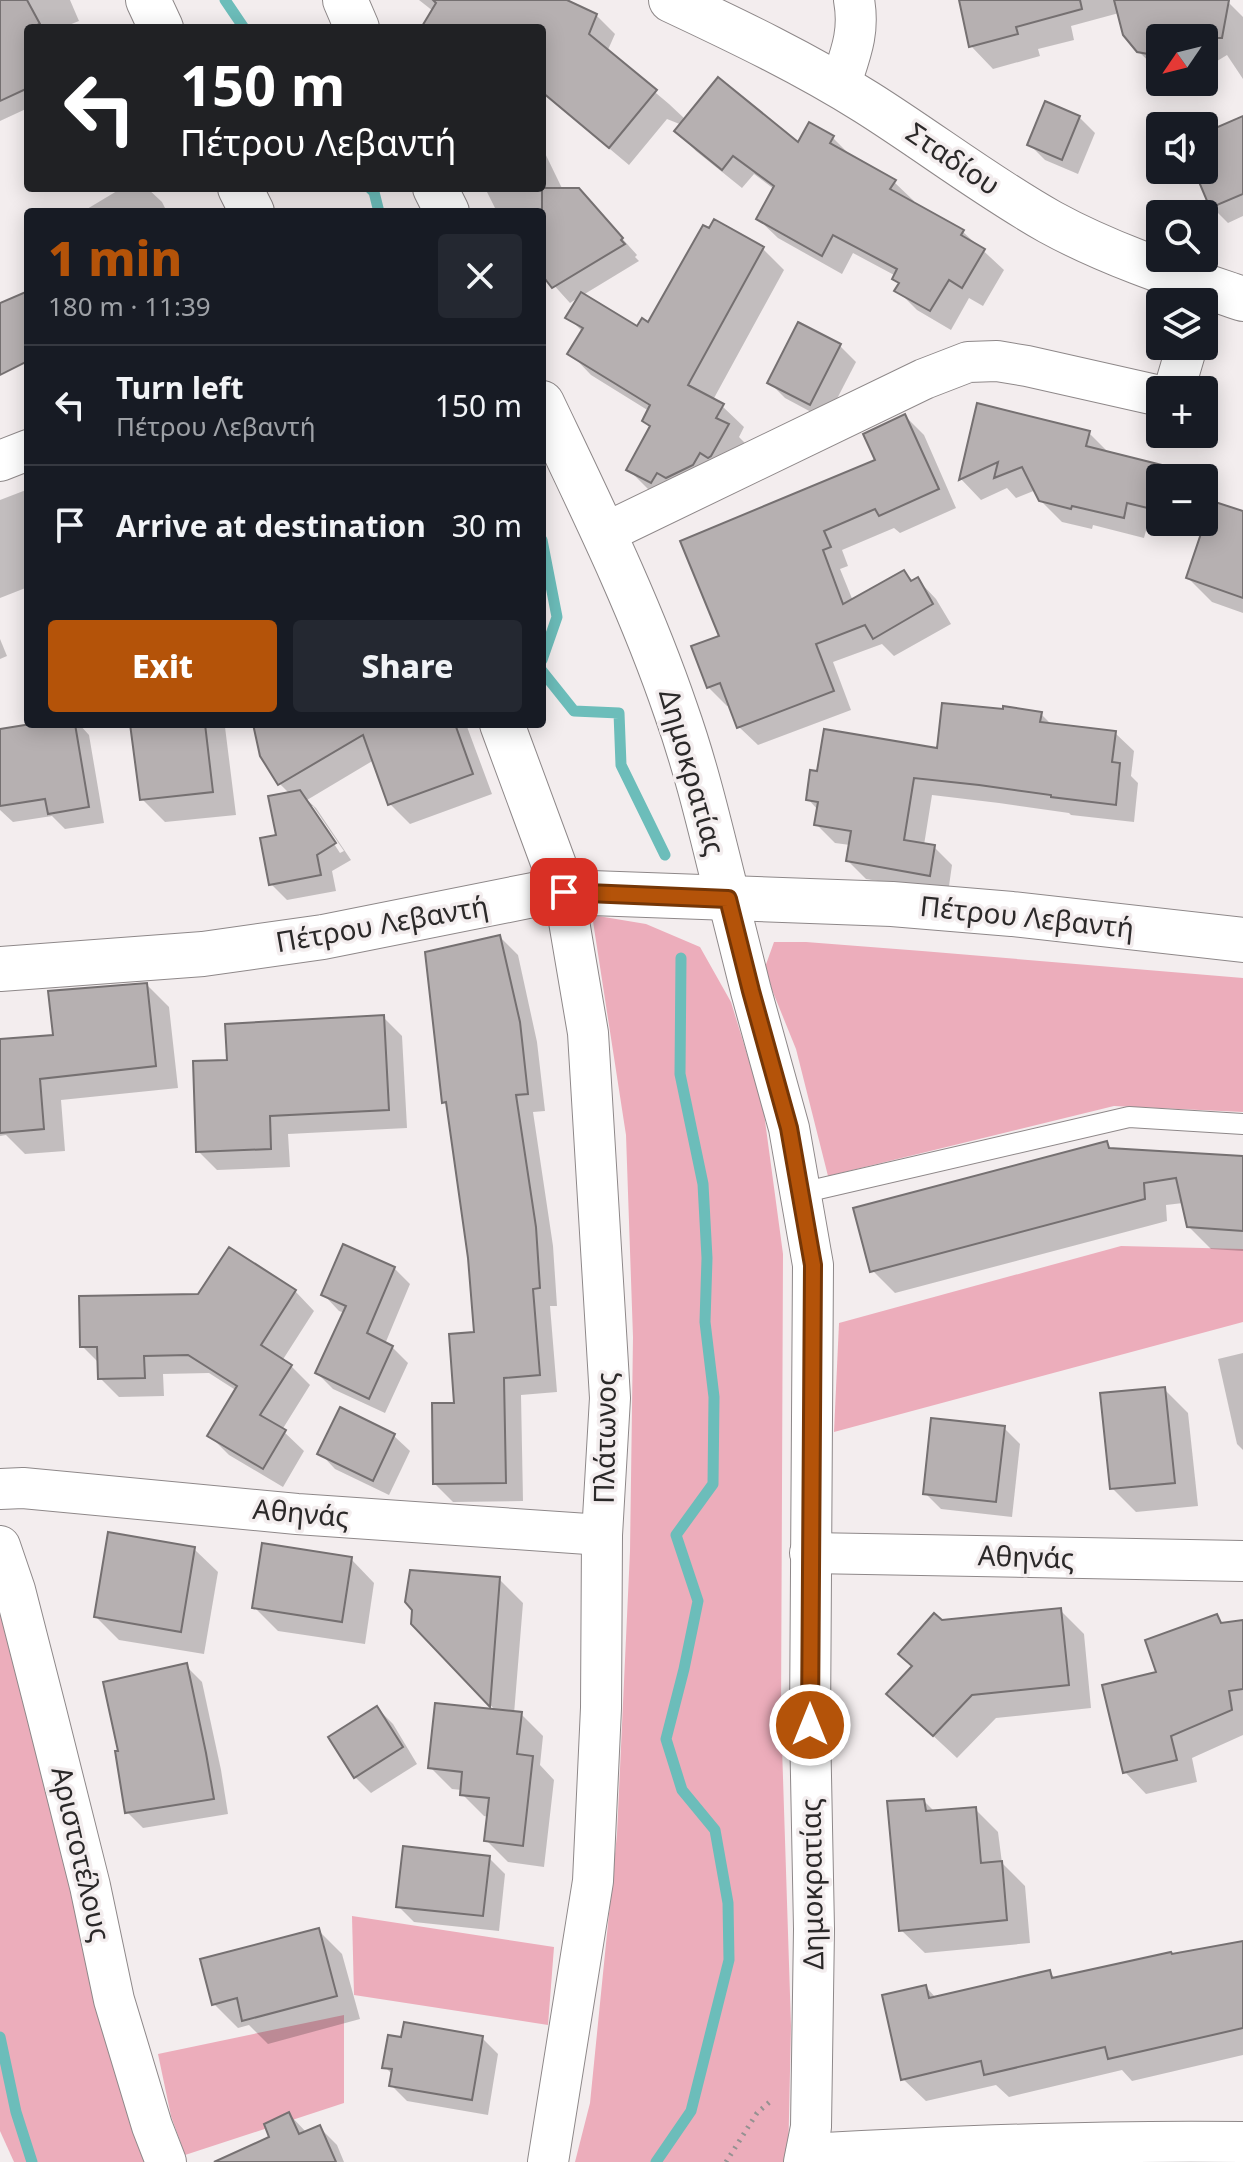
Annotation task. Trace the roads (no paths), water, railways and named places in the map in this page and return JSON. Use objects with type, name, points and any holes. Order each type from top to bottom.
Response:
[{"type":"street","points":[[148,0],[159,24]]},
{"type":"street","points":[[345,0],[355,24]]},
{"type":"street","name":"Σταδίου","points":[[671,0],[840,86],[1052,222],[1199,288]]},
{"type":"street","points":[[840,86],[856,36],[854,0]]},
{"type":"street","points":[[603,534],[924,379],[968,362],[1011,363],[1146,393]]},
{"type":"street","name":"Δημοκρατίας","points":[[546,412],[642,622],[677,712],[703,797],[789,1128],[813,1265],[810,1725],[814,1929],[811,2127],[805,2158]]},
{"type":"street","points":[[0,461],[24,452]]},
{"type":"street","name":"Πλάτωνος","points":[[503,728],[564,892],[588,1033],[610,1398],[602,1535],[601,1708],[593,1881],[548,2162]]},
{"type":"street","name":"Πέτρου Λεβαντή","points":[[0,969],[233,950],[323,937],[533,895],[564,892],[892,904],[1243,940]]},
{"type":"street","name":"Αθηνάς","points":[[0,1489],[23,1488],[297,1514],[602,1535]]},
{"type":"street","name":"Αριστοτέλους","points":[[0,1546],[15,1590],[90,1886],[114,2000],[166,2162]]},
{"type":"street","name":"Αθηνάς","points":[[810,1553],[1243,1561]]},
{"type":"street","points":[[805,2158],[979,2145],[1243,2142]]},
{"type":"lane","points":[[801,1193],[1129,1117],[1243,1124]]},
{"type":"waterway","points":[[225,0],[241,24]]},
{"type":"waterway","points":[[374,192],[378,208]]},
{"type":"waterway","points":[[546,561],[557,617],[546,649]]},
{"type":"waterway","points":[[546,676],[574,711],[619,713],[621,765],[665,855]]},
{"type":"waterway","points":[[656,2162],[691,2111],[729,1960],[728,1903],[715,1830],[682,1790],[666,1739],[698,1601],[676,1535],[713,1484],[714,1397],[705,1322],[707,1258],[703,1184],[680,1074],[681,958]]},
{"type":"waterway","points":[[0,2037],[16,2112],[32,2162]]}]
